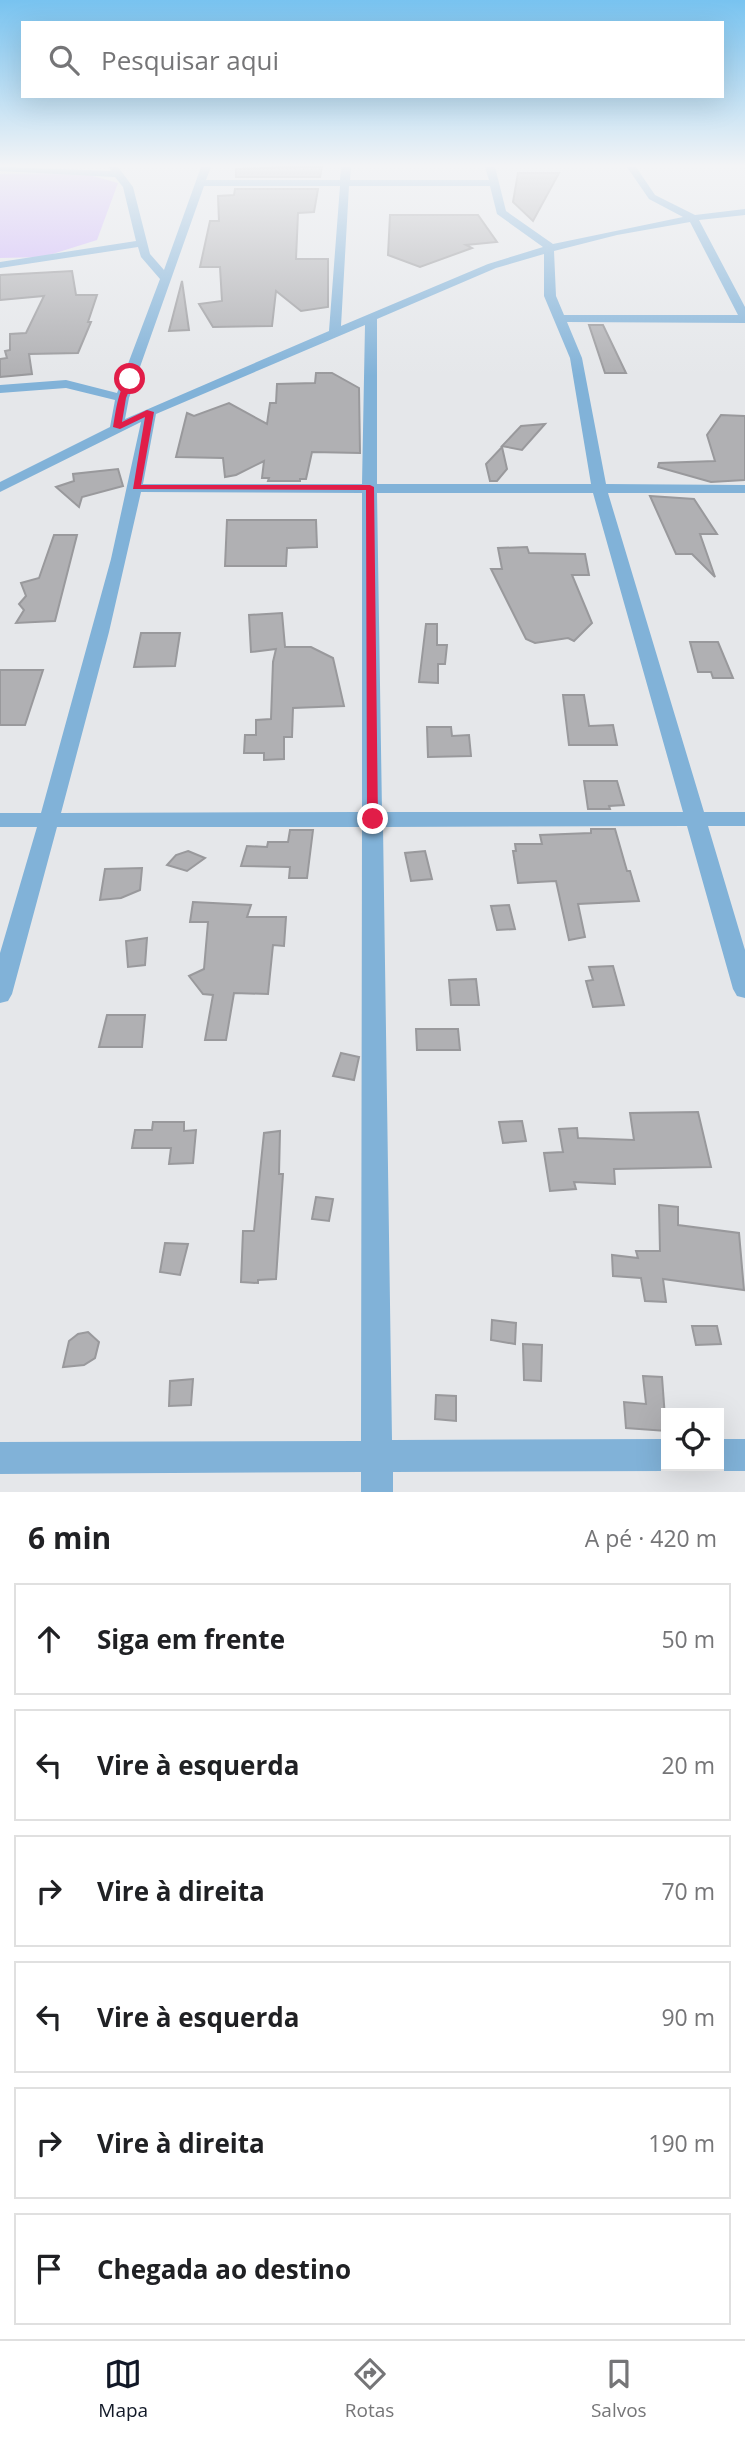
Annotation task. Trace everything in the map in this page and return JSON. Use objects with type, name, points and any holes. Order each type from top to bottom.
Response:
[{"type":"street","points":[[139,237],[145,255],[166,279]]},
{"type":"street","points":[[117,427],[122,398],[182,237]]},
{"type":"street","points":[[335,333],[341,237]]},
{"type":"street","points":[[534,237],[549,248]]},
{"type":"street","points":[[0,488],[150,412],[492,266],[549,248],[604,237]]},
{"type":"street","points":[[558,318],[745,318],[703,237]]},
{"type":"street","points":[[0,265],[141,244]]},
{"type":"street","points":[[549,248],[550,296],[576,358],[591,454],[600,489],[745,989]]},
{"type":"street","points":[[372,317],[370,487],[377,1492]]},
{"type":"street","points":[[0,389],[66,384],[122,398]]},
{"type":"street","points":[[0,994],[96,652],[136,488],[150,412]]},
{"type":"street","points":[[136,488],[745,489]]},
{"type":"street","points":[[0,820],[745,819]]},
{"type":"street","points":[[0,1458],[661,1455]]},
{"type":"street","points":[[724,1455],[745,1455]]},
{"type":"shaded area","points":[[0,237],[98,237],[97,240],[43,257],[0,258]]},
{"type":"building","points":[[207,237],[297,237],[296,259],[328,259],[328,307],[301,311],[276,291],[272,326],[213,327],[199,304],[222,301],[220,267],[200,267]]},
{"type":"building","points":[[389,237],[493,237],[497,242],[466,245],[472,248],[420,267],[388,255]]},
{"type":"building","points":[[72,271],[76,295],[97,295],[88,322],[91,322],[78,353],[29,354],[32,374],[0,377],[0,359],[7,358],[5,351],[10,350],[10,334],[26,333],[44,296],[0,300],[0,275]]},
{"type":"building","points":[[182,281],[189,330],[169,331]]},
{"type":"building","points":[[589,325],[603,325],[626,373],[605,373]]},
{"type":"building","points":[[316,373],[332,373],[359,388],[360,453],[312,452],[306,479],[300,481],[268,481],[269,478],[262,478],[264,461],[236,475],[225,477],[223,458],[176,457],[187,413],[194,416],[229,403],[267,424],[270,403],[276,403],[277,384],[315,383]]},
{"type":"building","points":[[721,415],[745,416],[745,480],[711,482],[658,467],[659,463],[715,461],[707,435]]},
{"type":"building","points":[[545,424],[522,450],[502,446],[521,426]]},
{"type":"building","points":[[502,447],[507,469],[497,481],[490,481],[486,464]]},
{"type":"building","points":[[118,469],[123,486],[82,497],[79,507],[56,487],[74,481],[73,474]]},
{"type":"building","points":[[650,496],[694,499],[717,534],[700,534],[715,577],[692,554],[676,554]]},
{"type":"building","points":[[227,520],[316,520],[317,547],[287,548],[286,566],[225,566]]},
{"type":"building","points":[[54,535],[77,535],[55,621],[16,623],[24,610],[19,604],[26,596],[21,583],[39,578]]},
{"type":"building","points":[[527,547],[529,553],[585,554],[589,575],[572,575],[592,623],[574,641],[568,638],[535,643],[526,639],[491,569],[502,569],[498,548]]},
{"type":"building","points":[[282,613],[285,647],[311,647],[333,658],[344,706],[293,708],[292,737],[284,737],[284,759],[264,760],[264,753],[244,753],[245,735],[256,735],[256,720],[271,719],[276,649],[251,652],[249,615]]},
{"type":"building","points":[[426,624],[437,624],[437,645],[447,645],[445,664],[438,664],[438,683],[419,682]]},
{"type":"building","points":[[141,633],[180,633],[175,666],[134,667]]},
{"type":"building","points":[[690,642],[718,642],[733,678],[713,678],[711,672],[698,672]]},
{"type":"building","points":[[0,670],[43,670],[25,725],[0,725]]},
{"type":"building","points":[[563,695],[584,695],[589,726],[613,725],[617,745],[569,745]]},
{"type":"building","points":[[427,727],[451,727],[452,736],[469,735],[471,756],[428,757]]},
{"type":"building","points":[[584,781],[617,781],[624,805],[609,806],[610,809],[588,809]]},
{"type":"building","points":[[591,829],[615,829],[639,901],[578,904],[585,937],[569,940],[556,881],[518,883],[513,851],[516,851],[515,844],[542,844],[540,835],[591,833]]},
{"type":"building","points":[[290,830],[313,830],[307,878],[289,878],[290,867],[241,866],[247,846],[267,847],[268,842],[288,842]]},
{"type":"building","points":[[188,851],[205,858],[187,871],[167,865],[176,855]]},
{"type":"building","points":[[425,851],[432,879],[411,881],[405,853]]},
{"type":"building","points":[[142,868],[140,890],[121,898],[100,900],[105,869]]},
{"type":"building","points":[[193,902],[251,905],[247,917],[286,917],[284,946],[273,945],[268,994],[234,993],[226,1040],[205,1040],[213,995],[203,994],[189,976],[204,969],[208,922],[190,922]]},
{"type":"building","points":[[509,905],[515,929],[497,930],[491,906]]},
{"type":"building","points":[[147,938],[145,965],[128,967],[126,941]]},
{"type":"building","points":[[613,966],[624,1005],[593,1007],[586,981],[593,980],[589,967]]},
{"type":"building","points":[[476,979],[479,1005],[451,1005],[449,980]]},
{"type":"building","points":[[107,1015],[145,1015],[142,1047],[99,1047]]},
{"type":"building","points":[[416,1029],[458,1029],[460,1050],[417,1050]]},
{"type":"building","points":[[341,1053],[359,1057],[354,1080],[333,1076]]},
{"type":"building","points":[[698,1112],[711,1167],[614,1169],[615,1184],[574,1182],[576,1189],[550,1191],[544,1153],[563,1152],[559,1129],[577,1128],[578,1138],[634,1140],[630,1113]]},
{"type":"building","points":[[522,1121],[526,1141],[503,1143],[499,1122]]},
{"type":"building","points":[[153,1122],[184,1122],[184,1131],[196,1130],[193,1163],[169,1164],[171,1148],[132,1148],[135,1130],[152,1130]]},
{"type":"building","points":[[280,1131],[279,1174],[283,1174],[276,1279],[258,1280],[258,1283],[241,1282],[243,1231],[254,1231],[264,1133]]},
{"type":"building","points":[[316,1197],[333,1199],[329,1221],[312,1219]]},
{"type":"building","points":[[659,1205],[678,1207],[678,1225],[739,1233],[744,1290],[663,1279],[666,1302],[645,1301],[641,1278],[613,1276],[612,1255],[638,1258],[636,1251],[660,1251]]},
{"type":"building","points":[[165,1243],[188,1244],[180,1275],[160,1272]]},
{"type":"building","points":[[492,1320],[516,1323],[515,1344],[491,1340]]},
{"type":"building","points":[[692,1326],[717,1326],[721,1344],[696,1345]]},
{"type":"building","points":[[88,1332],[99,1342],[95,1358],[84,1365],[63,1367],[69,1341],[78,1334]]},
{"type":"building","points":[[523,1344],[542,1345],[541,1381],[524,1380]]},
{"type":"building","points":[[643,1376],[662,1377],[664,1408],[661,1408],[661,1431],[626,1428],[624,1402],[646,1404]]},
{"type":"building","points":[[193,1379],[191,1405],[169,1406],[170,1381]]},
{"type":"building","points":[[436,1395],[456,1396],[456,1421],[435,1419]]},
{"type":"route","points":[[130,379],[122,398],[117,427],[150,412],[136,488],[370,487],[373,819]]}]
